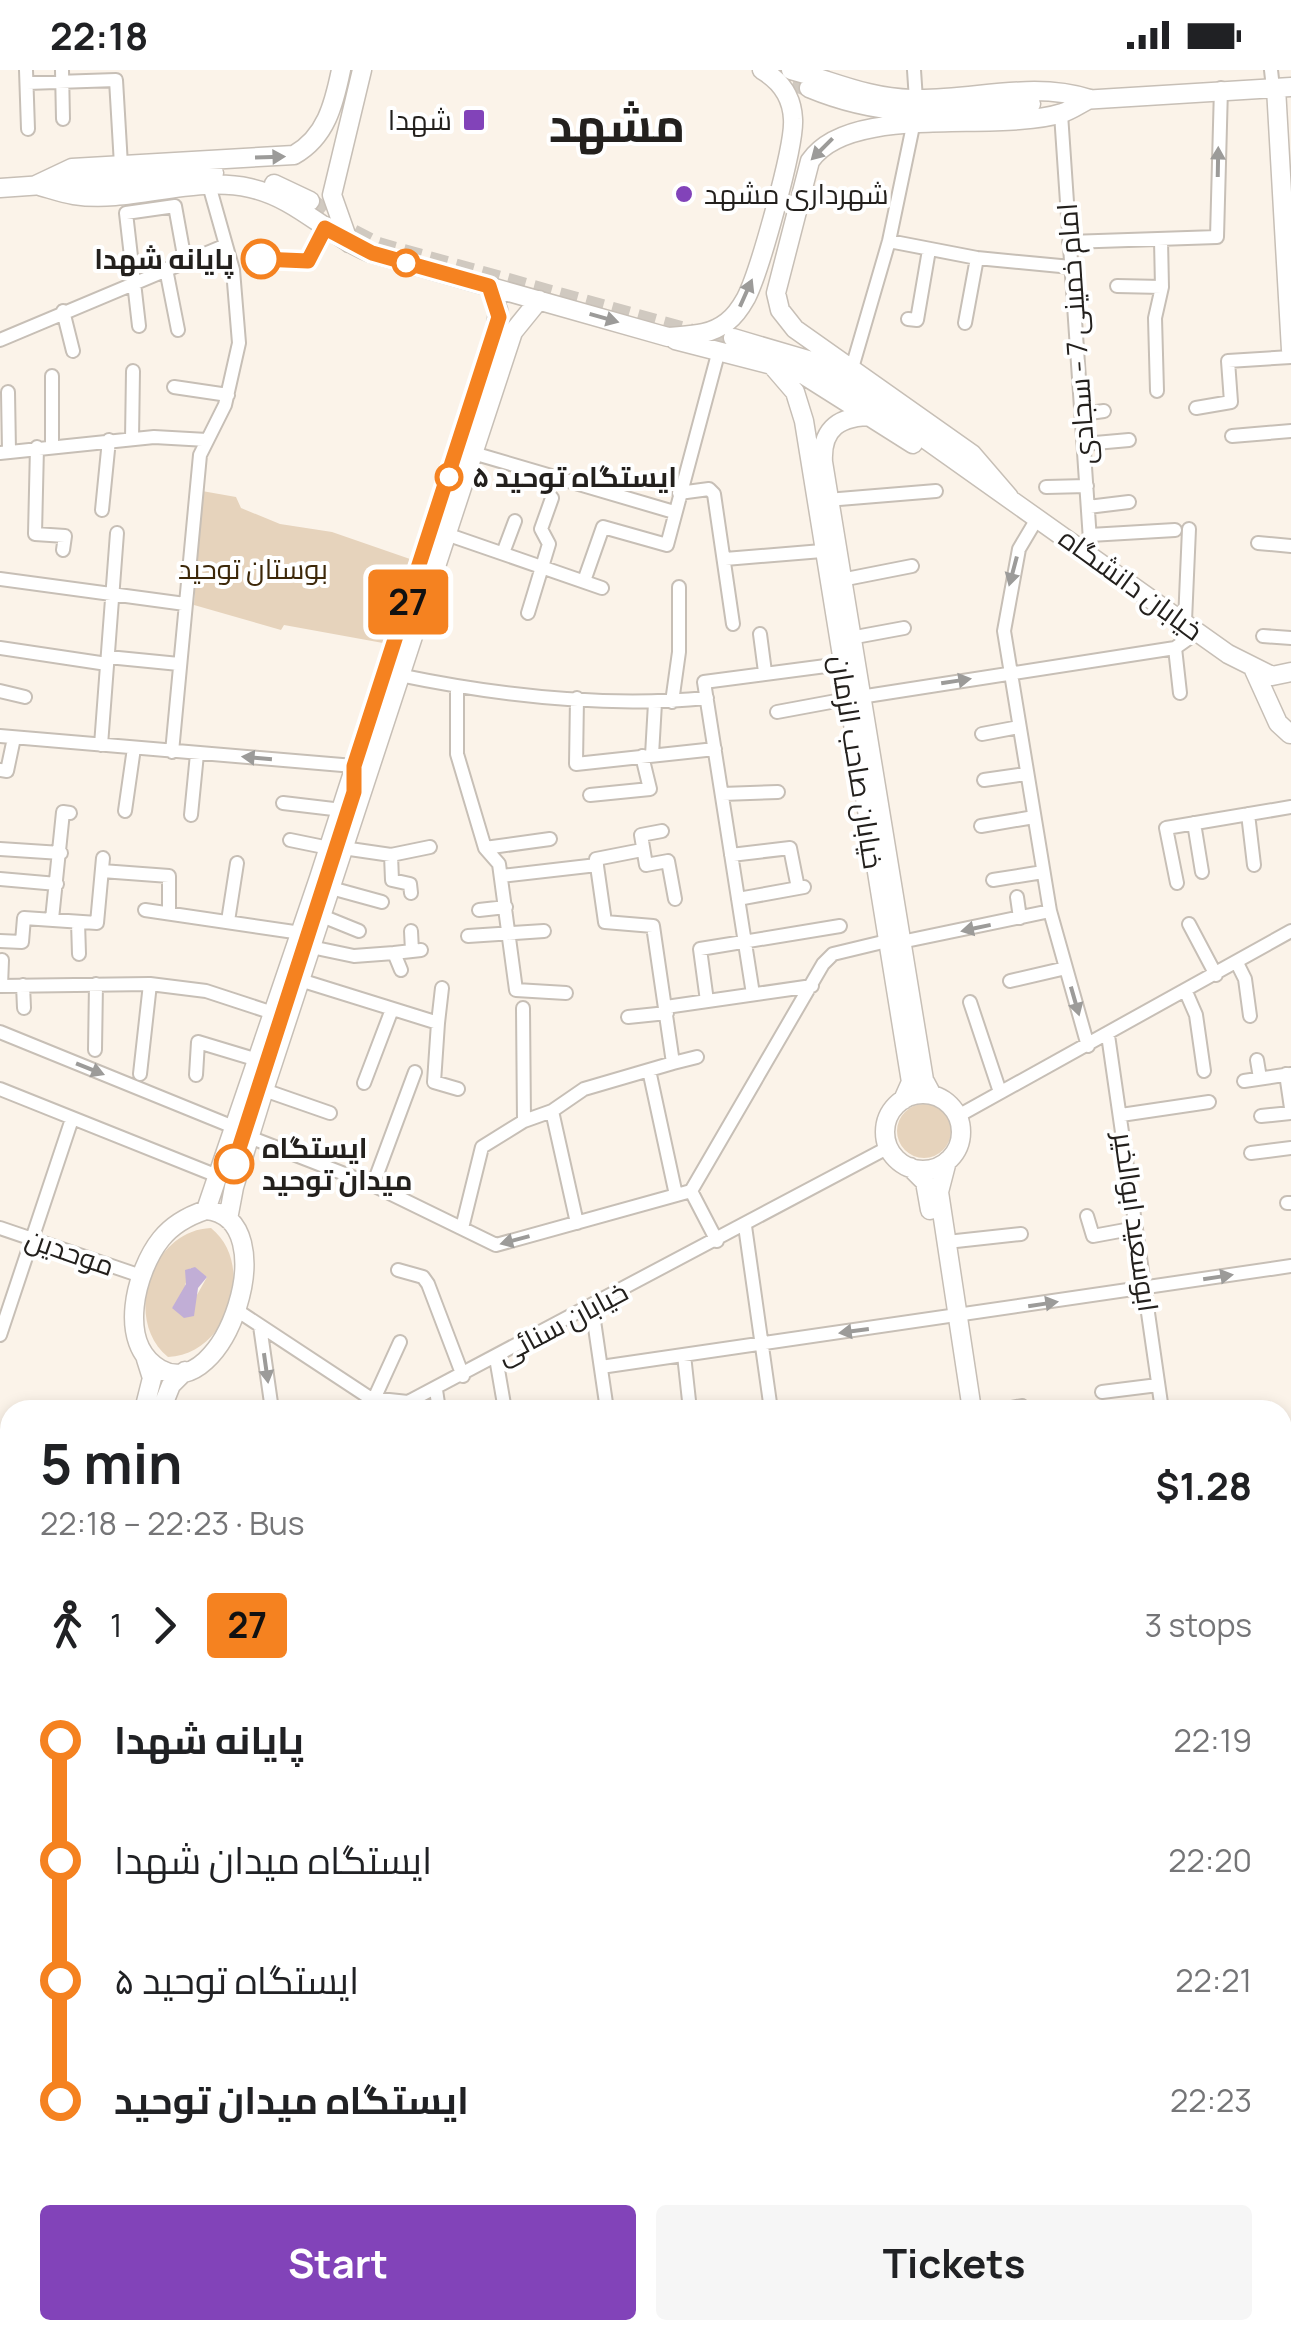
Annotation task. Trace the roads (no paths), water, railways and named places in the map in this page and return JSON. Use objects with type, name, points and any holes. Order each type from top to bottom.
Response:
[{"type":"main road","points":[[36,185],[72,168],[294,154],[320,133],[335,101],[341,70]]},
{"type":"main road","points":[[349,244],[332,194],[362,70]]},
{"type":"main road","points":[[668,338],[707,334],[726,323],[748,296],[794,123],[785,90],[762,70]]},
{"type":"main road","points":[[791,70],[852,92],[916,100],[1056,88],[1090,99]]},
{"type":"main road","points":[[1009,497],[972,454],[788,322],[776,293],[777,279],[810,161],[820,146],[854,130],[1059,108],[1090,99],[1280,80],[1291,353]]},
{"type":"main road","points":[[809,88],[848,104],[912,114],[1059,108]]},
{"type":"main road","points":[[0,188],[220,173],[256,178],[310,201]]},
{"type":"main road","points":[[36,185],[76,196],[209,184],[268,193],[349,244],[718,354],[770,363],[828,386],[956,475],[1009,497]]},
{"type":"main road","points":[[206,1210],[264,1090],[300,980],[306,940],[322,916],[331,888],[342,810],[354,766],[499,317],[489,286]]},
{"type":"main road","points":[[228,1219],[258,1060],[273,1014],[306,940],[513,332],[539,300]]},
{"type":"main road","points":[[733,338],[818,363],[1009,497]]},
{"type":"main road","name":"خیابان صاحب الزمان","points":[[770,363],[795,392],[804,421],[841,664],[854,698]]},
{"type":"main road","points":[[873,416],[844,418],[833,425],[822,452],[911,1082],[888,1118],[889,1147],[925,1182],[970,1400]]},
{"type":"main road","name":"خیابان دانشگاه","points":[[1009,497],[1254,670]]},
{"type":"main road","points":[[1254,670],[1272,676],[1291,672]]},
{"type":"main road","points":[[1254,670],[1276,717],[1291,737]]},
{"type":"main road","points":[[1276,717],[1278,704],[1288,694]]},
{"type":"main road","points":[[894,942],[924,1080],[932,1095]]},
{"type":"main road","points":[[903,1100],[932,1095],[946,1101],[958,1116],[961,1136],[947,1162],[939,1192],[947,1242],[959,1400]]},
{"type":"main road","points":[[910,1167],[929,1169],[947,1162]]},
{"type":"main road","points":[[146,1400],[152,1378],[135,1320],[141,1276],[152,1251],[175,1224],[206,1210],[218,1211],[228,1219],[242,1246],[244,1266],[238,1311],[217,1348],[184,1371],[165,1400]]},
{"type":"main road","points":[[146,1358],[163,1372],[184,1371]]},
{"type":"street","points":[[914,70],[916,100]]},
{"type":"street","points":[[62,76],[63,119]]},
{"type":"street","points":[[28,129],[26,77],[116,80],[120,165]]},
{"type":"street","points":[[1070,242],[1216,236],[1221,88]]},
{"type":"street","name":"امام خمینی 7 - سجادی","points":[[1059,108],[1092,555]]},
{"type":"street","points":[[852,368],[889,240],[913,126]]},
{"type":"street","points":[[172,752],[200,455],[228,395],[239,344],[239,313],[209,184]]},
{"type":"street","points":[[139,326],[126,213],[175,206],[185,261]]},
{"type":"street","points":[[889,240],[977,258],[1071,267]]},
{"type":"street","points":[[1157,391],[1154,318],[1162,287],[1161,240]]},
{"type":"street","points":[[0,340],[132,281],[226,245]]},
{"type":"street","points":[[908,319],[917,320],[929,250]]},
{"type":"street","points":[[964,324],[977,258]]},
{"type":"street","points":[[166,269],[178,330]]},
{"type":"street","points":[[1117,286],[1162,287]]},
{"type":"street","points":[[63,311],[73,351]]},
{"type":"street","points":[[1196,408],[1230,402],[1228,361],[1291,353]]},
{"type":"street","points":[[584,581],[603,526],[667,545],[718,354]]},
{"type":"street","points":[[132,371],[132,438]]},
{"type":"street","points":[[52,376],[52,445]]},
{"type":"street","points":[[174,387],[228,395]]},
{"type":"street","points":[[8,392],[5,452],[132,438],[207,440]]},
{"type":"street","points":[[1082,414],[1104,411]]},
{"type":"street","points":[[1232,436],[1291,431]]},
{"type":"street","points":[[102,510],[108,440]]},
{"type":"street","points":[[1084,444],[1128,440]]},
{"type":"street","points":[[36,447],[35,534],[64,536],[64,550]]},
{"type":"street","points":[[474,453],[674,512]]},
{"type":"street","points":[[1046,486],[1087,486]]},
{"type":"street","points":[[679,493],[712,490],[733,624]]},
{"type":"street","points":[[827,500],[936,491]]},
{"type":"street","points":[[528,613],[544,568],[549,544],[542,529],[552,498]]},
{"type":"street","points":[[1088,507],[1130,502]]},
{"type":"street","points":[[1038,517],[1019,548],[1008,590],[1004,631],[1050,911],[1088,1046]]},
{"type":"street","points":[[502,553],[514,521]]},
{"type":"street","points":[[777,712],[1175,648],[1192,626],[1182,529],[1090,535]]},
{"type":"street","points":[[101,745],[116,533]]},
{"type":"street","points":[[446,534],[602,588]]},
{"type":"street","points":[[1258,543],[1291,546]]},
{"type":"street","points":[[725,560],[822,551]]},
{"type":"street","points":[[840,580],[912,566]]},
{"type":"street","points":[[0,580],[185,604]]},
{"type":"street","points":[[672,702],[679,652],[679,587]]},
{"type":"street","points":[[850,638],[904,628]]},
{"type":"street","points":[[760,634],[765,672]]},
{"type":"street","points":[[1263,636],[1291,638]]},
{"type":"street","points":[[0,648],[107,661],[180,664]]},
{"type":"street","points":[[1175,648],[1180,693]]},
{"type":"street","points":[[754,994],[704,680],[841,664]]},
{"type":"street","points":[[399,675],[522,697],[655,703],[707,698]]},
{"type":"street","points":[[457,687],[458,754],[485,848],[499,864],[516,990],[566,993]]},
{"type":"street","points":[[0,690],[25,696]]},
{"type":"street","points":[[577,698],[573,763],[715,749]]},
{"type":"street","points":[[590,795],[650,789],[647,755],[655,703]]},
{"type":"street","points":[[982,734],[1018,727]]},
{"type":"street","points":[[4,770],[7,737],[354,766]]},
{"type":"street","points":[[124,812],[134,748]]},
{"type":"street","points":[[191,815],[198,754]]},
{"type":"street","points":[[984,780],[1026,774]]},
{"type":"street","points":[[722,794],[778,792]]},
{"type":"street","points":[[283,803],[342,810]]},
{"type":"street","points":[[1177,882],[1166,828],[1291,807]]},
{"type":"street","points":[[52,919],[63,812],[70,813]]},
{"type":"street","points":[[1248,814],[1254,864]]},
{"type":"street","points":[[981,826],[1034,817]]},
{"type":"street","points":[[1194,823],[1202,872]]},
{"type":"street","points":[[662,830],[640,835],[642,850],[646,865],[668,861],[675,899]]},
{"type":"street","points":[[485,848],[550,839]]},
{"type":"street","points":[[290,840],[391,856],[430,847]]},
{"type":"street","points":[[0,848],[60,853]]},
{"type":"street","points":[[731,855],[790,848],[802,888],[738,899]]},
{"type":"street","points":[[501,876],[597,862],[642,850]]},
{"type":"street","points":[[391,856],[392,880],[410,884],[411,893]]},
{"type":"street","points":[[597,862],[606,924],[651,925],[674,1063]]},
{"type":"street","points":[[228,922],[237,863]]},
{"type":"street","points":[[0,941],[22,942],[24,918],[98,923],[103,864],[168,876],[169,913]]},
{"type":"street","points":[[993,878],[1043,872]]},
{"type":"street","points":[[0,878],[57,884]]},
{"type":"street","points":[[331,888],[382,902]]},
{"type":"street","points":[[1017,897],[1020,918]]},
{"type":"street","points":[[479,910],[506,907]]},
{"type":"street","points":[[145,910],[228,922],[354,956],[416,950],[411,932]]},
{"type":"street","points":[[0,1032],[373,1185],[496,1245],[691,1191],[833,954],[1050,911]]},
{"type":"street","points":[[322,916],[360,931]]},
{"type":"street","points":[[78,922],[79,954]]},
{"type":"street","points":[[1189,924],[1216,974]]},
{"type":"street","points":[[707,1001],[698,950],[840,926]]},
{"type":"street","points":[[468,936],[544,930]]},
{"type":"street","points":[[958,1116],[1291,932]]},
{"type":"street","points":[[394,952],[401,970]]},
{"type":"street","points":[[2,960],[1,986],[150,984],[206,991],[273,1014]]},
{"type":"street","points":[[1237,962],[1245,978],[1250,1016]]},
{"type":"street","points":[[1010,980],[1066,968]]},
{"type":"street","points":[[300,980],[390,1012],[438,1023]]},
{"type":"street","points":[[23,984],[24,1008]]},
{"type":"street","points":[[95,1050],[96,984]]},
{"type":"street","points":[[140,1074],[150,984]]},
{"type":"street","points":[[628,1017],[812,986]]},
{"type":"street","points":[[442,988],[434,1082],[458,1089]]},
{"type":"street","points":[[1186,992],[1196,1015],[1204,1071]]},
{"type":"street","points":[[970,1002],[1000,1092]]},
{"type":"street","points":[[522,1008],[524,1121]]},
{"type":"street","points":[[364,1083],[390,1012]]},
{"type":"street","name":"ابوسعید ابوالخیر","points":[[1108,1035],[1160,1400]]},
{"type":"street","points":[[196,1075],[198,1042],[258,1060]]},
{"type":"street","points":[[462,1228],[478,1150],[524,1121],[552,1112],[584,1089],[697,1057]]},
{"type":"street","points":[[1257,1060],[1260,1078]]},
{"type":"street","points":[[650,1070],[676,1195]]},
{"type":"street","points":[[373,1185],[415,1072]]},
{"type":"street","points":[[1244,1080],[1289,1074],[1291,1111],[1261,1116]]},
{"type":"street","points":[[0,1090],[220,1177]]},
{"type":"street","points":[[264,1090],[330,1114]]},
{"type":"street","points":[[1121,1115],[1209,1102]]},
{"type":"street","points":[[552,1112],[577,1223]]},
{"type":"street","points":[[0,1335],[72,1119]]},
{"type":"street","name":"خیابان سنائی","points":[[413,1400],[889,1147]]},
{"type":"street","points":[[1251,1153],[1291,1148]]},
{"type":"street","points":[[691,1191],[717,1241]]},
{"type":"street","points":[[1087,1216],[1093,1236],[1136,1228]]},
{"type":"street","points":[[745,1226],[770,1400]]},
{"type":"street","name":"موحدین","points":[[0,1228],[141,1276]]},
{"type":"street","points":[[947,1242],[1021,1234]]},
{"type":"street","points":[[601,1367],[1291,1266]]},
{"type":"street","points":[[398,1270],[423,1277],[428,1284],[463,1376]]},
{"type":"street","points":[[592,1307],[606,1400]]},
{"type":"street","points":[[238,1311],[369,1400]]},
{"type":"street","points":[[260,1326],[271,1400]]},
{"type":"street","points":[[373,1400],[400,1342]]},
{"type":"street","points":[[684,1356],[689,1400]]},
{"type":"street","points":[[496,1358],[503,1400]]},
{"type":"street","points":[[1102,1392],[1158,1386]]},
{"type":"street","points":[[436,1390],[438,1400]]},
{"type":"tunnel","points":[[768,72],[809,88]]},
{"type":"tunnel","points":[[310,201],[345,229],[378,246],[692,333],[733,338]]},
{"type":"place","name":"شهدا","points":[[474,120]]},
{"type":"place","name":"شهرداری مشهد","points":[[684,194]]},
{"type":"place","name":"پایانه شهدا","points":[[261,259]]},
{"type":"place","name":"ایستگاه توحید ۵","points":[[449,477]]},
{"type":"place","name":"ایستگاه میدان توحید","points":[[234,1164]]},
{"type":"district","name":"مشهد","points":[[617,125]]},
{"type":"park label","name":"بوستان توحید","points":[[253,569]]}]
